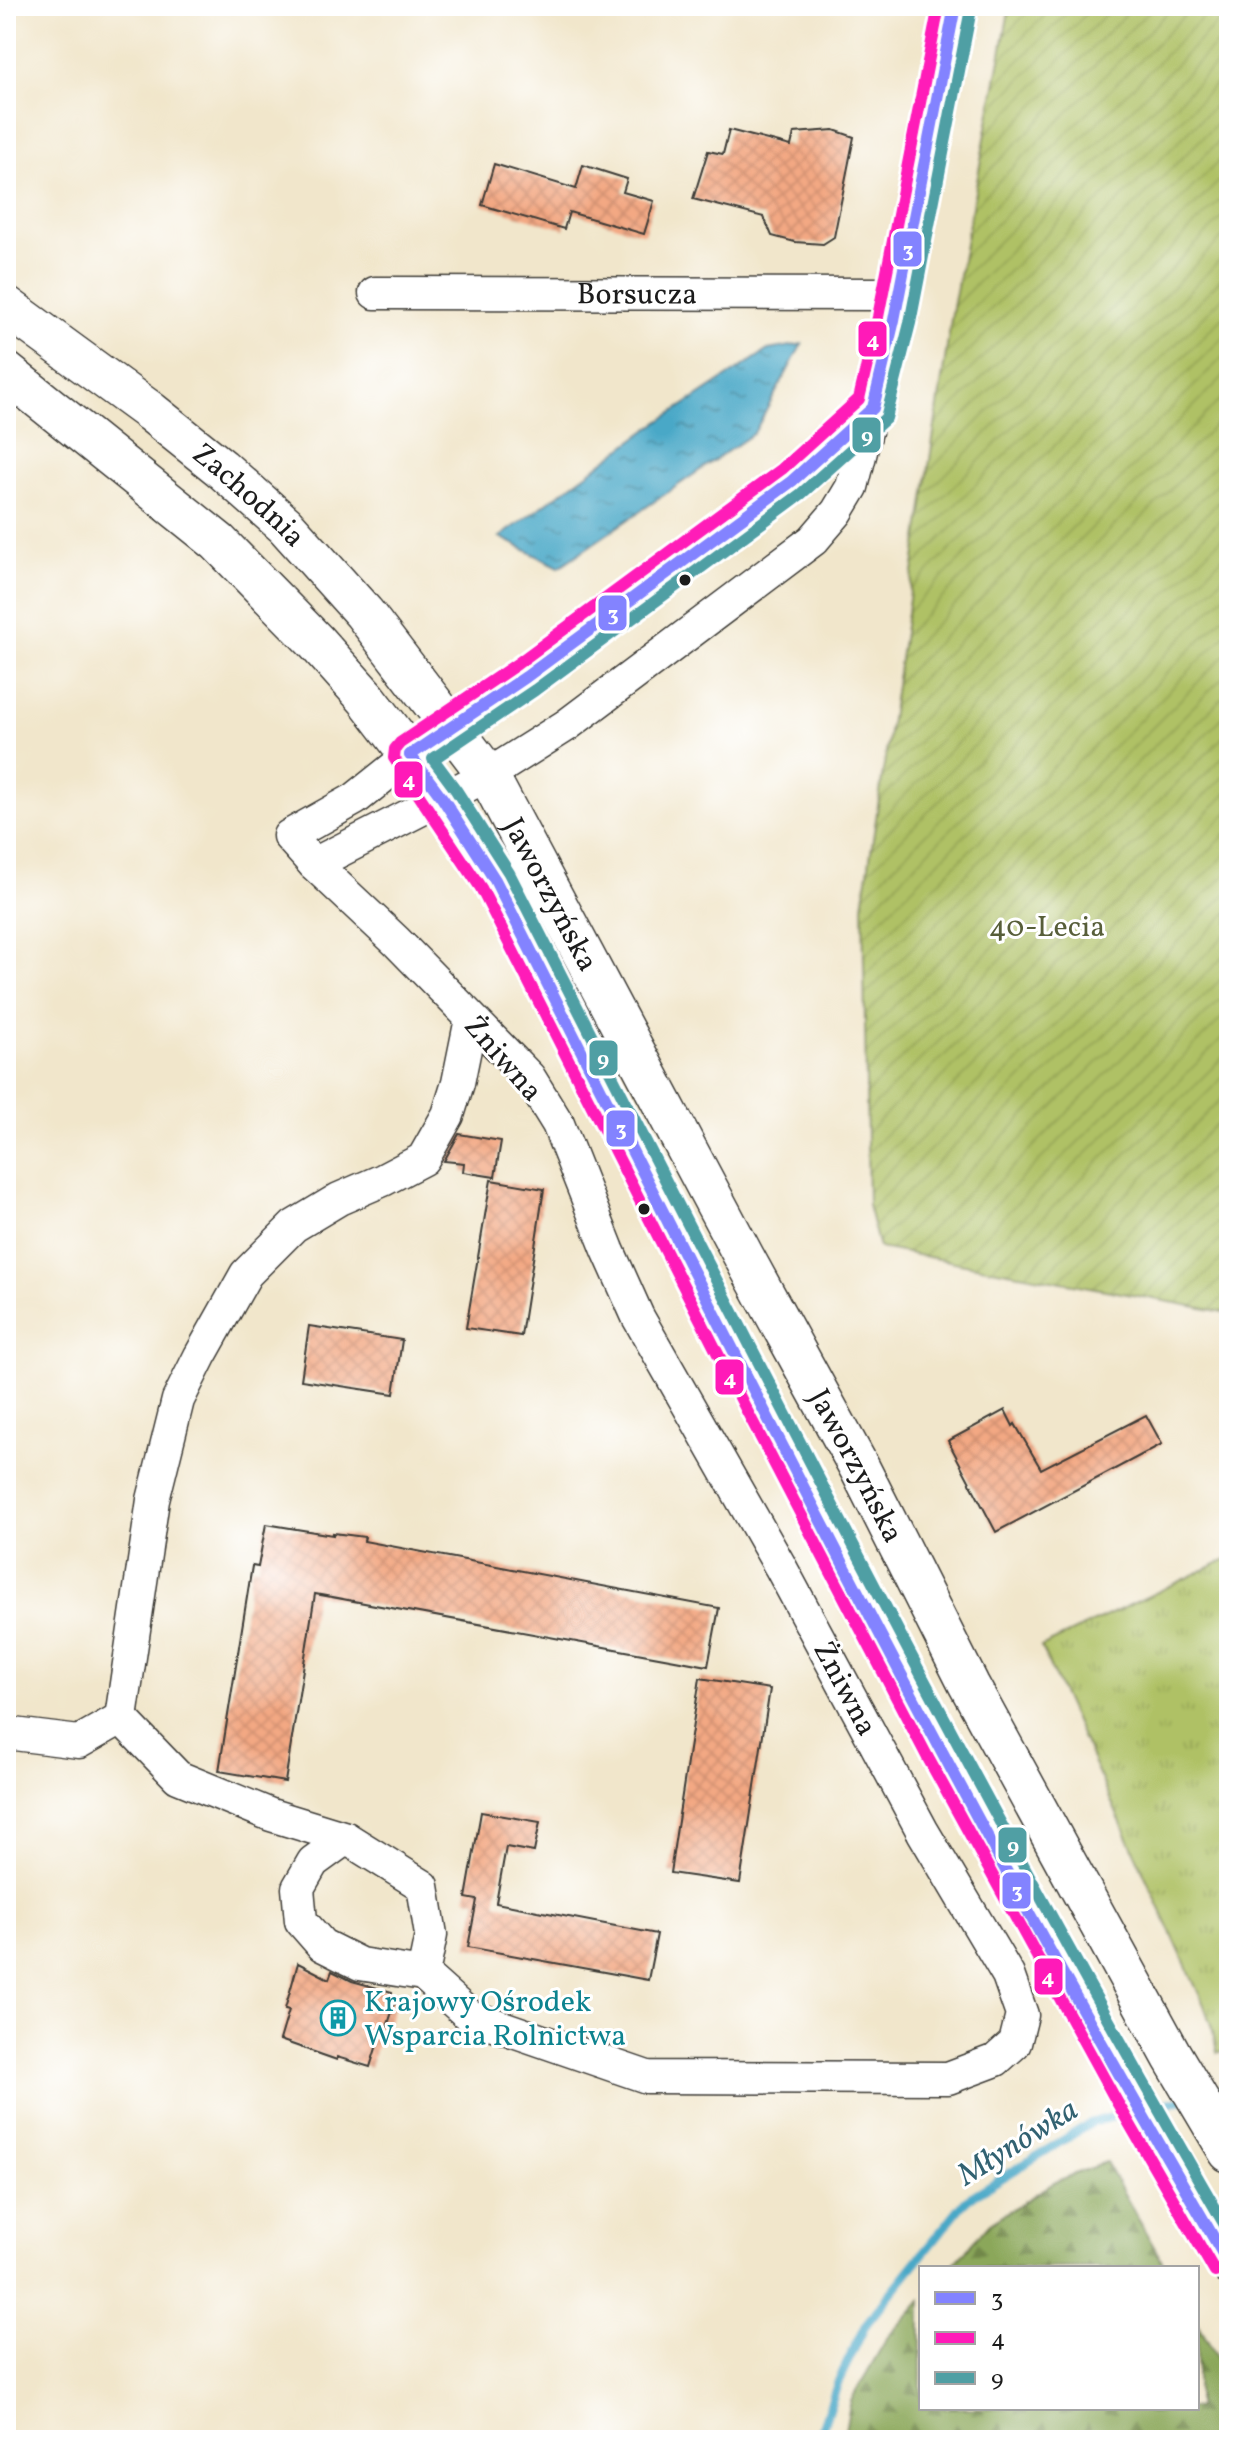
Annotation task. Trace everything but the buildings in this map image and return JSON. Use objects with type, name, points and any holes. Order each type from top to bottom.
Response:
[{"type":"main road","name":"Zachodnia","points":[[6,306],[151,412],[285,525],[364,613],[451,728]]},
{"type":"main road","name":"Zachodnia","points":[[6,372],[218,542],[343,670],[410,755]]},
{"type":"main road","name":"Jaworzyńska","points":[[451,728],[488,775],[860,1469],[969,1685],[1172,2056],[1220,2137]]},
{"type":"main road","name":"Jaworzyńska","points":[[410,755],[443,799],[495,880],[816,1514],[975,1815],[1153,2135],[1229,2264]]},
{"type":"street","points":[[314,864],[488,775],[567,725],[813,540],[837,512],[852,487],[873,408],[899,294],[955,6]]},
{"type":"street","name":"Borsucza","points":[[375,293],[899,294]]},
{"type":"street","points":[[410,755],[526,677],[792,481],[873,408]]},
{"type":"street","name":"Żniwna","points":[[410,755],[355,799],[289,836],[529,1077],[558,1124],[638,1317],[780,1566],[923,1832],[1008,1975],[1022,2015],[1015,2043],[996,2060],[948,2078],[647,2077],[470,2016],[423,1974]]},
{"type":"street","points":[[121,1718],[153,1500],[178,1400],[200,1356],[246,1274],[294,1226],[339,1199],[423,1159],[448,1115],[471,1019]]},
{"type":"street","points":[[6,1733],[79,1742],[121,1718]]},
{"type":"street","points":[[121,1718],[178,1777],[271,1815],[346,1838],[423,1886],[431,1935],[423,1974],[360,1964],[322,1945],[301,1921],[298,1888],[313,1862],[346,1838]]},
{"type":"green space","name":"40-Lecia","points":[[1010,6],[1229,6],[1229,1313],[879,1248],[868,1205],[863,905],[952,313]]},
{"type":"green space","points":[[1229,1558],[1229,2049],[1217,2053],[1204,2005],[1041,1647]]},
{"type":"green space","points":[[1106,2162],[1165,2266],[952,2266],[990,2223],[1057,2181]]},
{"type":"green space","points":[[919,2302],[919,2410],[1199,2410],[1199,2326],[1229,2379],[1229,2440],[843,2440],[851,2400],[887,2338]]},
{"type":"water","points":[[802,344],[754,433],[559,567],[500,537],[651,427],[768,350]]},
{"type":"waterway","name":"Młynówka","points":[[1207,2093],[1229,2088]]},
{"type":"waterway","name":"Młynówka","points":[[1149,2108],[1185,2099]]},
{"type":"waterway","name":"Młynówka","points":[[821,2440],[821,2431],[839,2380],[866,2324],[966,2200],[1091,2123],[1131,2112]]},
{"type":"transit line","name":"4","points":[[939,6],[859,399],[782,469],[517,664],[400,743],[395,749],[394,758],[481,888],[747,1411],[928,1758],[1117,2102],[1215,2272]]},
{"type":"transit line","name":"3","points":[[410,755],[526,677],[792,481],[873,408],[894,320],[955,6]]},
{"type":"transit line","name":"9","points":[[971,9],[910,323],[886,418],[801,494],[535,690],[433,759],[509,873],[771,1387],[949,1727],[1040,1897],[1229,2232]]},
{"type":"transit line","name":"3","points":[[410,755],[443,799],[495,880],[895,1664],[1058,1965],[1229,2264]]},
{"type":"place","name":"Krajowy Ośrodek Wsparcia Rolnictwa","points":[[338,2018]]}]
